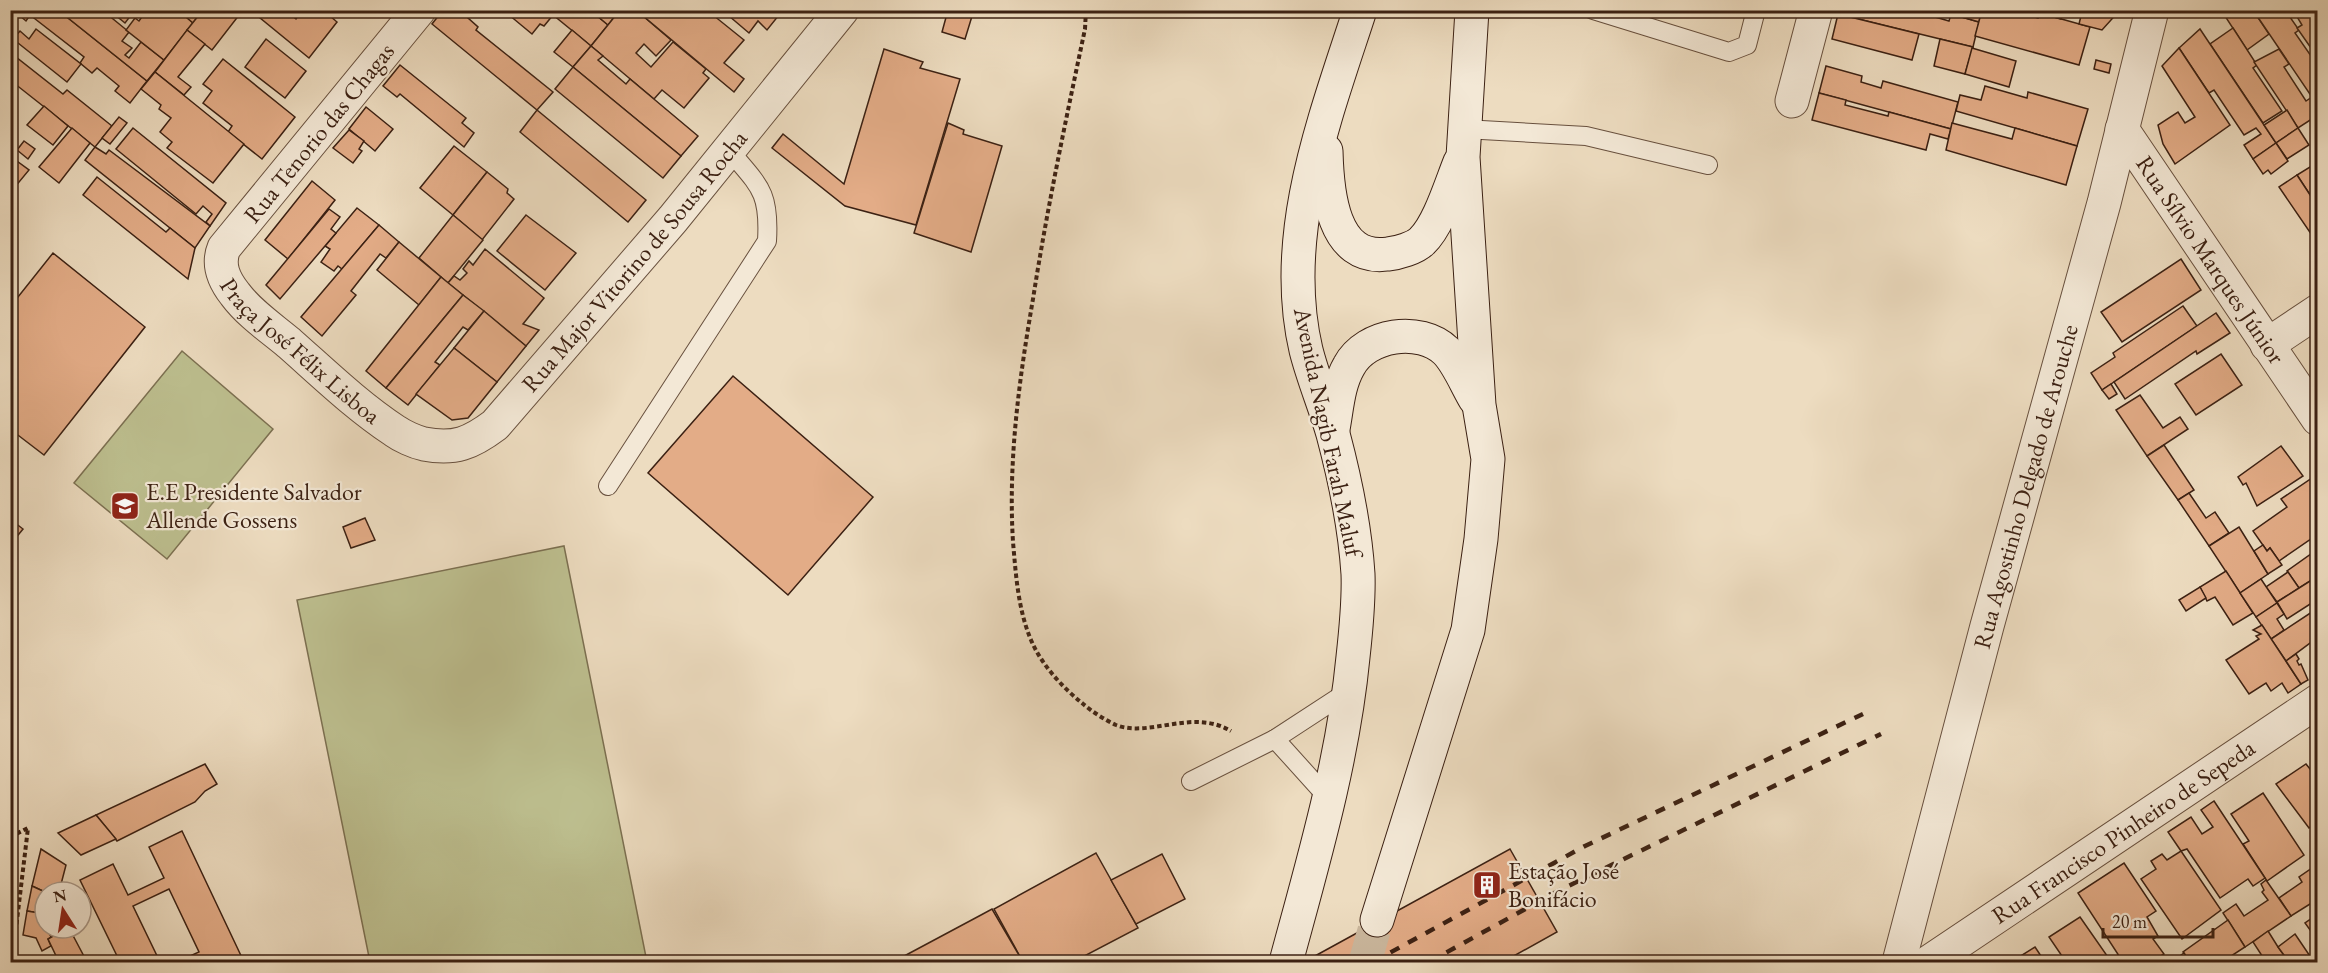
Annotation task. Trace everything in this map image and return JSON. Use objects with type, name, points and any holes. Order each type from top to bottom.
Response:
[{"type":"street","name":"Rua Tenorio das Chagas","points":[[220,258],[224,248],[419,10]]},
{"type":"street","name":"Rua Major Vitorino de Sousa Rocha","points":[[396,432],[422,444],[459,446],[473,442],[495,425],[673,219],[842,10]]},
{"type":"street","name":"Avenida Nagib Farah Maluf","points":[[1286,963],[1330,800],[1350,690],[1358,574],[1350,510],[1333,434],[1306,349],[1298,284],[1300,233],[1324,120],[1360,10]]},
{"type":"street","points":[[1377,921],[1468,630],[1481,539],[1488,459],[1479,405],[1463,143],[1472,10]]},
{"type":"street","points":[[1792,101],[1816,10]]},
{"type":"street","points":[[2149,21],[2179,10]]},
{"type":"street","name":"Rua Agostinho Delgado de Arouche","points":[[1899,963],[2149,21]]},
{"type":"street","points":[[1324,120],[1327,187],[1338,226],[1350,243],[1361,250],[1380,256],[1398,253],[1422,242],[1436,219],[1463,143]]},
{"type":"street","name":"Rua Sílvio Marques Júnior","points":[[2122,129],[2318,419]]},
{"type":"street","name":"Praça José Félix Lisboa","points":[[220,258],[223,274],[242,301],[396,432]]},
{"type":"street","points":[[2267,345],[2318,311]]},
{"type":"street","points":[[1333,434],[1340,389],[1349,365],[1363,349],[1387,339],[1408,336],[1431,339],[1447,352],[1479,405]]},
{"type":"street","name":"Rua Francisco Pinheiro de Sepeda","points":[[1929,963],[2318,701]]},
{"type":"lane","points":[[1593,10],[1730,52],[1747,45],[1756,10]]},
{"type":"lane","points":[[1463,143],[1586,136],[1708,165]]},
{"type":"lane","points":[[608,486],[767,241],[769,212],[760,187],[729,150]]},
{"type":"lane","points":[[1191,781],[1275,739],[1350,690]]},
{"type":"lane","points":[[1275,739],[1330,800]]},
{"type":"path","points":[[1086,10],[1085,28],[1053,180],[1021,370],[1012,458],[1011,512],[1016,580],[1023,614],[1032,641],[1048,669],[1082,704],[1117,725],[1137,727],[1196,721],[1220,725],[1246,739],[1275,739]]},
{"type":"path","points":[[10,837],[28,828],[12,963]]},
{"type":"green space","points":[[182,351],[273,429],[167,559],[74,483]]},
{"type":"green space","points":[[564,546],[647,962],[370,962],[297,600]]},
{"type":"building","points":[[13,10],[58,10],[147,81],[130,103],[115,91],[119,86],[97,68],[92,73],[80,63],[84,57],[30,15],[26,21]]},
{"type":"building","points":[[58,10],[102,10],[129,32],[122,41],[132,48],[125,55],[129,58],[141,42],[164,60],[147,81]]},
{"type":"building","points":[[109,10],[135,10],[125,23]]},
{"type":"building","points":[[147,10],[178,10],[193,23],[164,60],[126,30],[135,18],[139,21]]},
{"type":"building","points":[[178,10],[203,10],[193,23]]},
{"type":"building","points":[[203,10],[243,10],[212,50],[187,30]]},
{"type":"building","points":[[256,10],[285,10],[296,19],[302,10],[323,10],[337,22],[309,58],[254,13]]},
{"type":"building","points":[[443,10],[459,10],[478,27],[476,30],[553,92],[537,110],[432,24]]},
{"type":"building","points":[[503,10],[547,10],[553,15],[544,26],[540,24],[532,34]]},
{"type":"building","points":[[547,10],[581,10],[585,14],[590,10],[608,25],[591,46]]},
{"type":"building","points":[[590,10],[620,10],[608,25]]},
{"type":"building","points":[[620,10],[636,10],[671,40],[656,56],[644,44],[636,53],[651,67],[673,42],[706,69],[703,73],[709,78],[684,108],[662,90],[654,99],[591,46]]},
{"type":"building","points":[[636,10],[698,10],[705,16],[708,11],[744,40],[724,63],[744,79],[734,92]]},
{"type":"building","points":[[722,10],[783,10],[767,30],[758,21],[749,33]]},
{"type":"building","points":[[948,10],[973,13],[965,39],[942,32]]},
{"type":"building","points":[[1839,10],[1911,10],[1949,21],[1951,14],[1979,22],[1973,47],[1838,14]]},
{"type":"building","points":[[1956,10],[1982,10],[1979,22],[1955,15]]},
{"type":"building","points":[[1982,10],[2009,10],[2038,18],[2040,13],[2090,27],[2079,65],[1975,36]]},
{"type":"building","points":[[2052,10],[2120,10],[2102,30],[2079,24],[2081,16],[2064,11],[2061,19],[2050,16]]},
{"type":"building","points":[[2227,10],[2253,10],[2269,34],[2247,50],[2223,13]]},
{"type":"building","points":[[2253,10],[2285,10],[2299,30],[2295,33],[2318,66],[2318,106]]},
{"type":"building","points":[[2293,10],[2318,10],[2318,58],[2297,28],[2302,25]]},
{"type":"building","points":[[1838,14],[1919,34],[1912,60],[1832,39]]},
{"type":"building","points":[[2233,28],[2257,65],[2253,68],[2282,111],[2263,123],[2210,44]]},
{"type":"building","points":[[36,29],[81,64],[67,82],[13,39],[20,31],[29,39]]},
{"type":"building","points":[[2200,29],[2276,143],[2253,159],[2244,145],[2261,134],[2256,128],[2244,135],[2214,90],[2209,93],[2179,48]]},
{"type":"building","points":[[187,30],[205,44],[178,77],[191,87],[184,95],[155,72]]},
{"type":"building","points":[[572,30],[591,46],[573,67],[554,52]]},
{"type":"building","points":[[266,39],[306,71],[285,98],[245,67]]},
{"type":"building","points":[[1940,39],[1973,47],[1965,74],[1934,66]]},
{"type":"building","points":[[10,45],[14,48],[11,53],[63,94],[67,90],[112,126],[95,147],[10,80]]},
{"type":"building","points":[[591,46],[603,56],[598,60],[626,84],[630,79],[698,136],[681,156],[573,67]]},
{"type":"building","points":[[1972,48],[2016,61],[2009,87],[1965,74]]},
{"type":"building","points":[[2179,48],[2230,125],[2175,164],[2163,144],[2158,125],[2178,112],[2185,123],[2195,117],[2162,66]]},
{"type":"building","points":[[884,49],[923,62],[920,68],[960,79],[916,225],[845,206],[772,148],[783,134],[844,184]]},
{"type":"building","points":[[2279,49],[2289,64],[2284,67],[2306,101],[2312,97],[2318,106],[2318,115],[2298,128],[2254,62]]},
{"type":"building","points":[[223,59],[295,117],[262,159],[228,132],[232,126],[203,103],[212,91],[203,84]]},
{"type":"building","points":[[2096,60],[2111,64],[2109,73],[2094,69]]},
{"type":"building","points":[[400,65],[466,118],[462,123],[474,133],[464,147],[400,94],[397,97],[383,86]]},
{"type":"building","points":[[1826,66],[1862,76],[1861,82],[1881,88],[1883,81],[1958,102],[1951,129],[1819,93]]},
{"type":"building","points":[[573,67],[681,156],[663,178],[555,89]]},
{"type":"building","points":[[155,72],[244,144],[213,183],[167,148],[172,142],[160,132],[171,118],[159,109],[161,105],[141,89]]},
{"type":"building","points":[[1985,86],[2027,98],[2028,92],[2088,109],[2077,146],[1956,111],[1960,95],[1981,100]]},
{"type":"building","points":[[1819,93],[1846,100],[1845,105],[1888,116],[1889,112],[1951,129],[1948,139],[1930,134],[1926,150],[1812,120]]},
{"type":"building","points":[[44,106],[68,126],[53,145],[27,125]]},
{"type":"building","points":[[366,107],[393,129],[375,151],[349,129]]},
{"type":"building","points":[[537,110],[646,200],[628,222],[520,132]]},
{"type":"building","points":[[2287,110],[2298,128],[2276,143],[2264,125]]},
{"type":"building","points":[[119,117],[127,123],[110,144],[102,138]]},
{"type":"building","points":[[948,123],[964,130],[963,134],[1002,146],[971,252],[914,233]]},
{"type":"building","points":[[1952,123],[2012,139],[2015,128],[2077,146],[2066,185],[1946,150]]},
{"type":"building","points":[[72,128],[90,143],[59,183],[39,167]]},
{"type":"building","points":[[133,128],[226,203],[210,226],[206,222],[212,214],[203,206],[196,214],[116,149]]},
{"type":"building","points":[[2298,128],[2309,145],[2287,159],[2276,143]]},
{"type":"building","points":[[349,130],[364,141],[359,149],[362,151],[353,163],[333,148]]},
{"type":"building","points":[[24,141],[35,149],[28,159],[17,150]]},
{"type":"building","points":[[2276,143],[2288,161],[2271,174],[2268,170],[2263,174],[2253,159]]},
{"type":"building","points":[[454,146],[487,172],[453,215],[420,188]]},
{"type":"building","points":[[95,147],[106,154],[109,150],[210,226],[195,248],[85,160]]},
{"type":"building","points":[[10,156],[29,170],[10,193]]},
{"type":"building","points":[[2318,162],[2318,207],[2297,175]]},
{"type":"building","points":[[487,172],[508,189],[507,193],[514,199],[482,240],[453,215]]},
{"type":"building","points":[[2297,175],[2318,207],[2318,244],[2279,187]]},
{"type":"building","points":[[97,177],[166,232],[170,228],[195,248],[188,279],[83,195]]},
{"type":"building","points":[[312,181],[335,200],[288,259],[265,240]]},
{"type":"building","points":[[357,208],[379,225],[342,269],[338,266],[334,271],[321,262],[330,249],[325,246]]},
{"type":"building","points":[[329,209],[340,217],[331,229],[336,233],[280,299],[266,285]]},
{"type":"building","points":[[453,215],[483,240],[448,283],[419,258]]},
{"type":"building","points":[[526,215],[576,253],[545,290],[497,251]]},
{"type":"building","points":[[379,225],[399,242],[386,258],[380,254],[351,291],[356,295],[322,336],[301,317]]},
{"type":"building","points":[[399,242],[441,277],[419,305],[377,270]]},
{"type":"building","points":[[485,249],[544,298],[523,324],[539,330],[526,346],[448,283],[454,276],[460,280],[467,273],[463,269],[469,261],[473,265]]},
{"type":"building","points":[[53,253],[145,327],[44,455],[10,429],[10,307]]},
{"type":"building","points":[[2181,259],[2201,290],[2122,342],[2101,312]]},
{"type":"building","points":[[441,277],[463,295],[386,388],[366,371]]},
{"type":"building","points":[[463,295],[484,311],[468,330],[463,327],[435,362],[440,365],[408,405],[386,388]]},
{"type":"building","points":[[2183,306],[2197,326],[2102,390],[2091,373],[2115,357],[2113,353]]},
{"type":"building","points":[[484,311],[526,346],[497,382],[454,348]]},
{"type":"building","points":[[2216,313],[2230,333],[2197,354],[2196,351],[2125,399],[2114,382]]},
{"type":"building","points":[[454,348],[497,382],[468,418],[452,420],[416,394]]},
{"type":"building","points":[[2221,354],[2242,385],[2196,415],[2175,384]]},
{"type":"building","points":[[733,376],[873,497],[788,595],[648,473]]},
{"type":"building","points":[[2111,384],[2117,394],[2109,399],[2102,390]]},
{"type":"building","points":[[2140,395],[2163,428],[2180,417],[2188,429],[2147,456],[2116,410]]},
{"type":"building","points":[[2164,445],[2194,490],[2178,500],[2147,456]]},
{"type":"building","points":[[2281,446],[2303,476],[2257,506],[2246,483],[2243,485],[2238,477]]},
{"type":"building","points":[[2318,474],[2318,534],[2279,561],[2270,548],[2267,551],[2253,531],[2287,507],[2281,499]]},
{"type":"building","points":[[2189,493],[2206,518],[2215,512],[2229,533],[2209,546],[2178,500]]},
{"type":"building","points":[[365,518],[375,540],[351,548],[343,527]]},
{"type":"building","points":[[10,519],[23,529],[10,545]]},
{"type":"building","points":[[2239,527],[2268,574],[2240,593],[2209,546]]},
{"type":"building","points":[[2263,545],[2267,551],[2270,548],[2282,565],[2268,574],[2254,551]]},
{"type":"building","points":[[2318,549],[2318,576],[2299,588],[2287,571]]},
{"type":"building","points":[[2226,571],[2253,613],[2233,625],[2215,597],[2207,601],[2200,587]]},
{"type":"building","points":[[2288,572],[2299,588],[2277,602],[2266,587]]},
{"type":"building","points":[[2318,576],[2318,599],[2287,619],[2277,602]]},
{"type":"building","points":[[2261,579],[2277,603],[2256,617],[2240,593]]},
{"type":"building","points":[[2200,587],[2206,598],[2186,611],[2179,600]]},
{"type":"building","points":[[2277,603],[2284,614],[2277,619],[2284,630],[2271,639],[2256,617]]},
{"type":"building","points":[[2318,608],[2318,637],[2286,661],[2271,639]]},
{"type":"building","points":[[2262,625],[2301,684],[2288,693],[2282,683],[2271,691],[2266,683],[2249,694],[2226,660],[2259,639],[2256,636],[2261,634],[2253,630]]},
{"type":"building","points":[[2296,654],[2299,659],[2297,661],[2299,665],[2301,664],[2308,680],[2301,684],[2286,661]]},
{"type":"building","points":[[205,764],[217,784],[205,791],[195,802],[117,841],[96,815]]},
{"type":"building","points":[[2306,764],[2318,779],[2318,823],[2309,828],[2276,784]]},
{"type":"building","points":[[2263,793],[2304,855],[2267,881],[2243,844],[2249,841],[2231,814]]},
{"type":"building","points":[[2214,801],[2265,878],[2253,886],[2248,879],[2220,898],[2187,849],[2181,851],[2168,832],[2191,817],[2202,834],[2213,827],[2201,810]]},
{"type":"building","points":[[96,815],[116,839],[81,855],[58,833]]},
{"type":"building","points":[[182,831],[244,962],[177,962],[199,952],[169,889],[133,906],[160,962],[120,962],[93,907],[93,880],[80,880],[113,864],[128,895],[164,878],[149,847]]},
{"type":"building","points":[[41,849],[66,865],[62,880],[33,880]]},
{"type":"building","name":"Estação José Bonifácio","points":[[1510,849],[1557,932],[1503,962],[1304,962]]},
{"type":"building","points":[[2181,851],[2221,910],[2182,939],[2141,879],[2156,869],[2151,861],[2162,854],[2167,860]]},
{"type":"building","points":[[1096,853],[1138,928],[1073,962],[1023,962],[994,909]]},
{"type":"building","points":[[1162,854],[1185,899],[1136,924],[1111,880]]},
{"type":"building","points":[[2124,863],[2156,911],[2147,917],[2158,936],[2153,939],[2164,954],[2151,962],[2123,962],[2078,893]]},
{"type":"building","points":[[2318,864],[2318,899],[2291,916],[2279,898],[2302,882],[2299,877]]},
{"type":"building","points":[[2266,880],[2291,916],[2245,947],[2223,913],[2236,904],[2244,916],[2268,900],[2262,892],[2264,890],[2261,884]]},
{"type":"building","points":[[32,886],[33,912],[27,911]]},
{"type":"building","points":[[992,909],[1023,962],[893,962],[981,915]]},
{"type":"building","points":[[27,911],[33,912],[33,937],[23,935]]},
{"type":"building","points":[[2318,914],[2318,941],[2305,923]]},
{"type":"building","points":[[2080,917],[2110,960],[2107,962],[2066,962],[2049,937]]},
{"type":"building","points":[[2228,920],[2245,947],[2222,962],[2190,962],[2183,952]]},
{"type":"building","points":[[2268,931],[2289,962],[2266,962],[2253,942]]},
{"type":"building","points":[[2295,934],[2314,962],[2289,962],[2278,947]]},
{"type":"building","points":[[37,940],[48,940],[51,946],[42,951]]},
{"type":"building","points":[[48,940],[75,940],[87,962],[59,962]]},
{"type":"building","points":[[2035,947],[2045,962],[2011,962]]},
{"type":"building","points":[[2184,953],[2190,962],[2171,962]]},
{"type":"building","points":[[2118,955],[2123,962],[2107,962],[2110,960]]},
{"type":"tunnel","points":[[1365,962],[1377,920]]},
{"type":"railway","points":[[1373,962],[1585,846],[1863,714]]},
{"type":"railway","points":[[1429,962],[1558,891],[1881,734]]},
{"type":"place","name":"E.E Presidente Salvador Allende Gossens","points":[[125,506]]},
{"type":"place","name":"Estação José Bonifácio","points":[[1487,885]]}]
